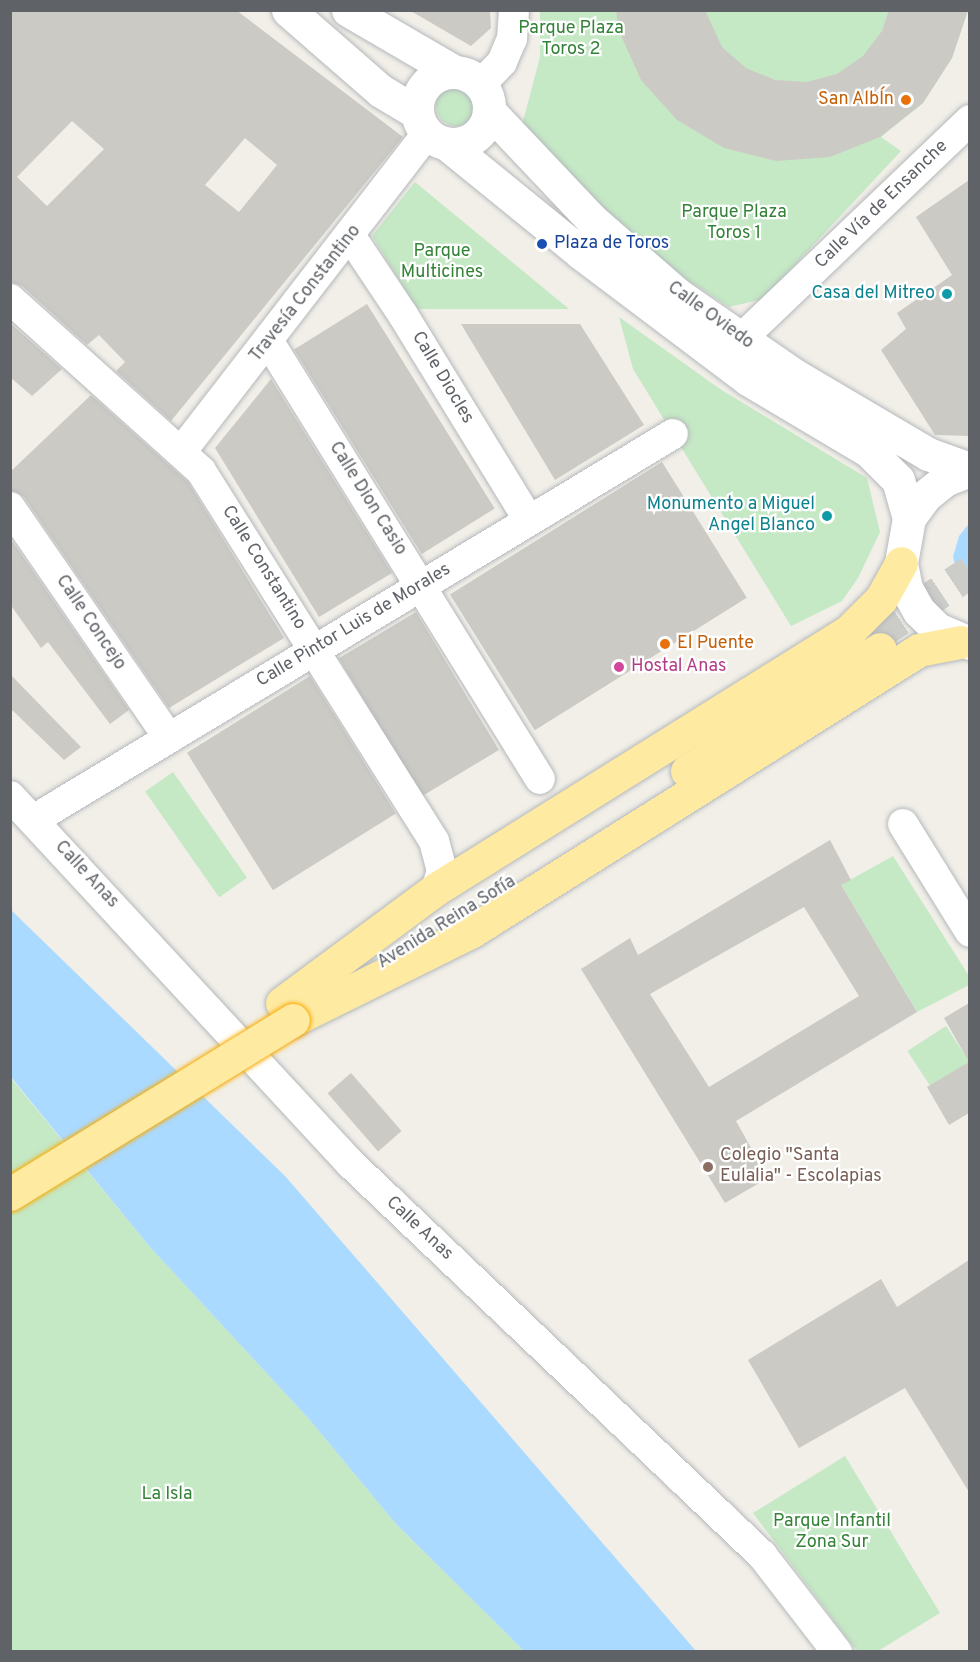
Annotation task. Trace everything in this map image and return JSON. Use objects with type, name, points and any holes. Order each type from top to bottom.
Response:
[{"type":"highway","points":[[288,1012],[436,888],[849,631],[881,599],[901,563]]},
{"type":"highway","points":[[288,1012],[472,931],[919,651],[965,642]]},
{"type":"highway","name":"Avenida Reina Sofía","points":[[10,1194],[288,1012],[876,643]]},
{"type":"highway","name":"Avenida Reina Sofía","points":[[10,1167],[288,1012]]},
{"type":"main road","name":"Calle Oviedo","points":[[288,10],[381,91],[581,253],[748,379],[870,451],[898,480],[909,518]]},
{"type":"main road","name":"Calle Oviedo","points":[[348,10],[474,89],[592,220],[678,295],[741,339],[928,454],[969,470]]},
{"type":"main road","points":[[429,79],[474,89],[480,132],[459,144],[430,130],[417,100],[429,79]]},
{"type":"main road","points":[[965,642],[937,629],[919,611],[906,588],[901,563],[909,518],[932,491],[946,479],[969,470]]},
{"type":"street","points":[[474,89],[502,62],[513,39],[514,10]]},
{"type":"street","name":"Calle Vía de Ensanche","points":[[741,339],[969,120]]},
{"type":"street","name":"Travesía Constantino","points":[[181,452],[351,237],[430,130]]},
{"type":"street","name":"Calle Diocles","points":[[351,237],[403,315],[528,522]]},
{"type":"street","name":"Calle Constantino","points":[[10,298],[201,471],[434,841],[441,871],[436,888]]},
{"type":"street","name":"Calle Dion Casio","points":[[269,342],[540,779]]},
{"type":"street","name":"Calle Pintor Luis de Morales","points":[[35,819],[673,434]]},
{"type":"street","name":"Calle Concejo","points":[[10,507],[169,738]]},
{"type":"street","name":"Calle Anas","points":[[10,796],[35,819],[350,1163],[762,1555],[837,1652]]},
{"type":"street","points":[[903,824],[965,914]]},
{"type":"green space","points":[[540,11],[968,11],[952,58],[923,103],[881,137],[901,151],[763,299],[729,307],[658,261],[520,133],[540,57]]},
{"type":"green space","points":[[456,86],[470,92],[476,106],[470,120],[456,126],[442,120],[436,106],[442,92]]},
{"type":"green space","name":"Parque Multicines","points":[[415,182],[569,309],[417,309],[372,236]]},
{"type":"green space","points":[[619,317],[720,389],[867,478],[880,532],[858,578],[842,601],[791,626],[633,369]]},
{"type":"green space","points":[[173,772],[247,878],[219,897],[145,792]]},
{"type":"green space","points":[[893,856],[969,976],[969,985],[917,1012],[841,885]]},
{"type":"green space","points":[[946,1026],[969,1062],[931,1087],[907,1051]]},
{"type":"green space","name":"La Isla","points":[[10,1077],[149,1246],[309,1419],[396,1524],[524,1651],[11,1651]]},
{"type":"green space","name":"Parque Infantil Zona Sur","points":[[845,1456],[940,1613],[878,1651],[856,1650],[753,1513]]},
{"type":"water","points":[[969,524],[969,590],[959,578],[953,557],[959,536]]},
{"type":"water","points":[[10,909],[285,1176],[696,1651],[524,1651],[396,1524],[309,1419],[149,1246],[11,1077]]},
{"type":"building","points":[[10,10],[236,10],[403,137],[171,421],[116,371],[125,362],[99,335],[87,345],[22,286],[10,282]],"holes":[[[72,121],[104,149],[47,206],[17,177]],[[245,138],[277,165],[239,212],[205,185]]]},
{"type":"building","points":[[409,10],[490,10],[491,28],[471,46]]},
{"type":"building","points":[[616,10],[705,10],[722,47],[746,68],[775,80],[807,82],[837,74],[863,56],[882,31],[889,10],[968,10],[952,58],[923,103],[880,137],[830,157],[776,161],[724,148],[677,120],[641,80],[619,31]]},
{"type":"building","name":"Casa del Mitreo","points":[[969,180],[969,436],[935,435],[881,350],[906,329],[897,313],[952,275],[916,217]]},
{"type":"building","points":[[367,304],[495,508],[422,554],[294,350]]},
{"type":"building","points":[[10,323],[62,369],[32,396],[10,377]]},
{"type":"building","points":[[461,324],[580,324],[644,425],[555,480]]},
{"type":"building","points":[[271,379],[392,573],[319,617],[215,448]]},
{"type":"building","points":[[91,395],[188,482],[284,638],[169,708],[24,497],[10,490],[10,472]]},
{"type":"building","points":[[662,462],[747,598],[535,730],[450,594]]},
{"type":"building","points":[[10,538],[129,710],[110,724],[48,642],[41,648],[10,604]]},
{"type":"building","points":[[416,612],[499,750],[422,796],[339,658]]},
{"type":"building","points":[[10,674],[81,747],[64,760],[10,708]]},
{"type":"building","points":[[310,676],[396,813],[273,890],[187,753]]},
{"type":"building","points":[[830,840],[851,880],[841,885],[917,1012],[736,1121],[768,1178],[725,1203],[581,969],[630,938],[638,955]],"holes":[[[804,907],[859,996],[709,1087],[650,994]]]},
{"type":"building","points":[[969,1003],[969,1062],[944,1018]]},
{"type":"building","points":[[969,1062],[969,1113],[949,1125],[927,1087]]},
{"type":"building","points":[[351,1073],[402,1131],[378,1151],[328,1093]]},
{"type":"building","points":[[969,1260],[969,1492],[905,1388],[799,1448],[748,1360],[881,1279],[897,1307]]},
{"type":"tunnel","points":[[872,637],[970,572]]},
{"type":"place","name":"San Albĺn","points":[[906,100]]},
{"type":"place","name":"Plaza de Toros","points":[[542,244]]},
{"type":"place","name":"Casa del Mitreo","points":[[947,294]]},
{"type":"place","name":"Monumento a Miguel Angel Blanco","points":[[827,516]]},
{"type":"place","name":"El Puente","points":[[665,644]]},
{"type":"place","name":"Hostal Anas","points":[[619,667]]},
{"type":"place","name":"Colegio \"Santa Eulalia\" - Escolapias","points":[[708,1167]]},
{"type":"park label","name":"Parque Plaza Toros 2","points":[[571,40]]},
{"type":"park label","name":"Parque Plaza Toros 1","points":[[734,224]]}]
